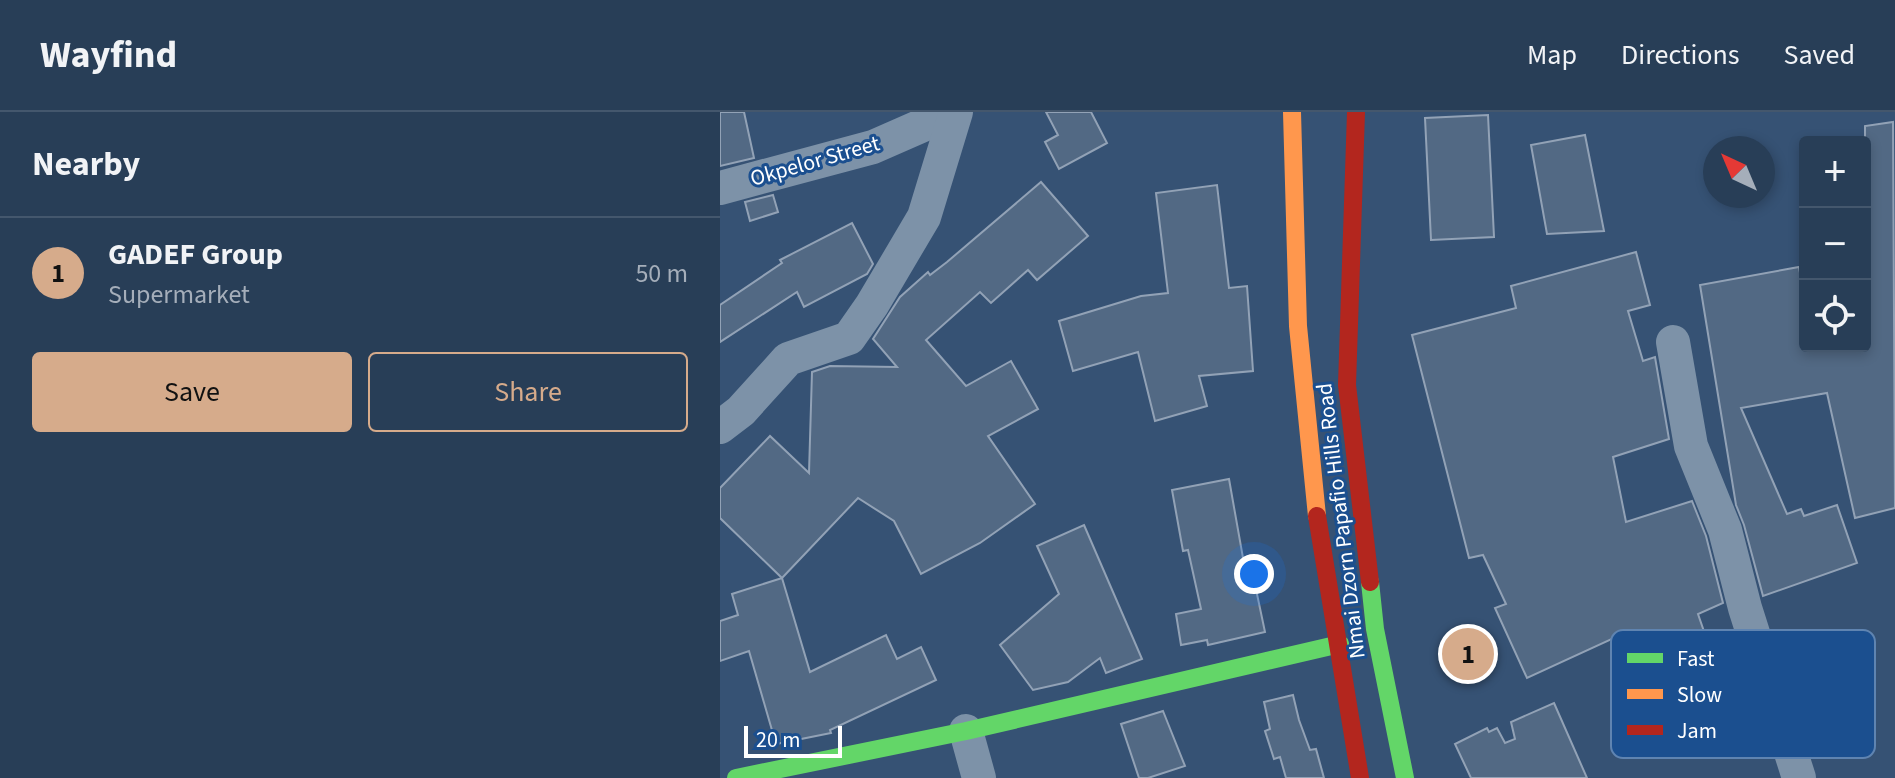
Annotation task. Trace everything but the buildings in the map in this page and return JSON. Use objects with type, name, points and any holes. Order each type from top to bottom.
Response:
[{"type":"street","name":"Okpelor Street","points":[[720,188],[873,147],[955,112]]},
{"type":"street","points":[[720,427],[741,411],[788,359],[849,338],[924,217],[955,112]]},
{"type":"street","name":"Nmai Dzorn Papafio Hills Road","points":[[1292,112],[1298,326],[1313,494],[1360,778]]},
{"type":"street","name":"Nmai Dzorn Papafio Hills Road","points":[[1356,112],[1347,385],[1375,629],[1405,778]]},
{"type":"street","points":[[1673,342],[1691,446],[1725,530],[1752,630]]},
{"type":"street","points":[[736,778],[966,731],[1340,644]]},
{"type":"street","points":[[966,731],[979,778]]},
{"type":"street","points":[[1793,758],[1799,778]]},
{"type":"traffic: fast","points":[[1370,582],[1375,629],[1405,778]]},
{"type":"traffic: fast","points":[[736,778],[966,731],[1340,644]]},
{"type":"traffic: slow","points":[[1292,112],[1298,326],[1317,516]]},
{"type":"traffic: jam","points":[[1356,112],[1347,385],[1370,582]]},
{"type":"traffic: jam","points":[[1317,516],[1360,778]]},
{"type":"place","name":"GADEF Group","points":[[1468,654]]}]
